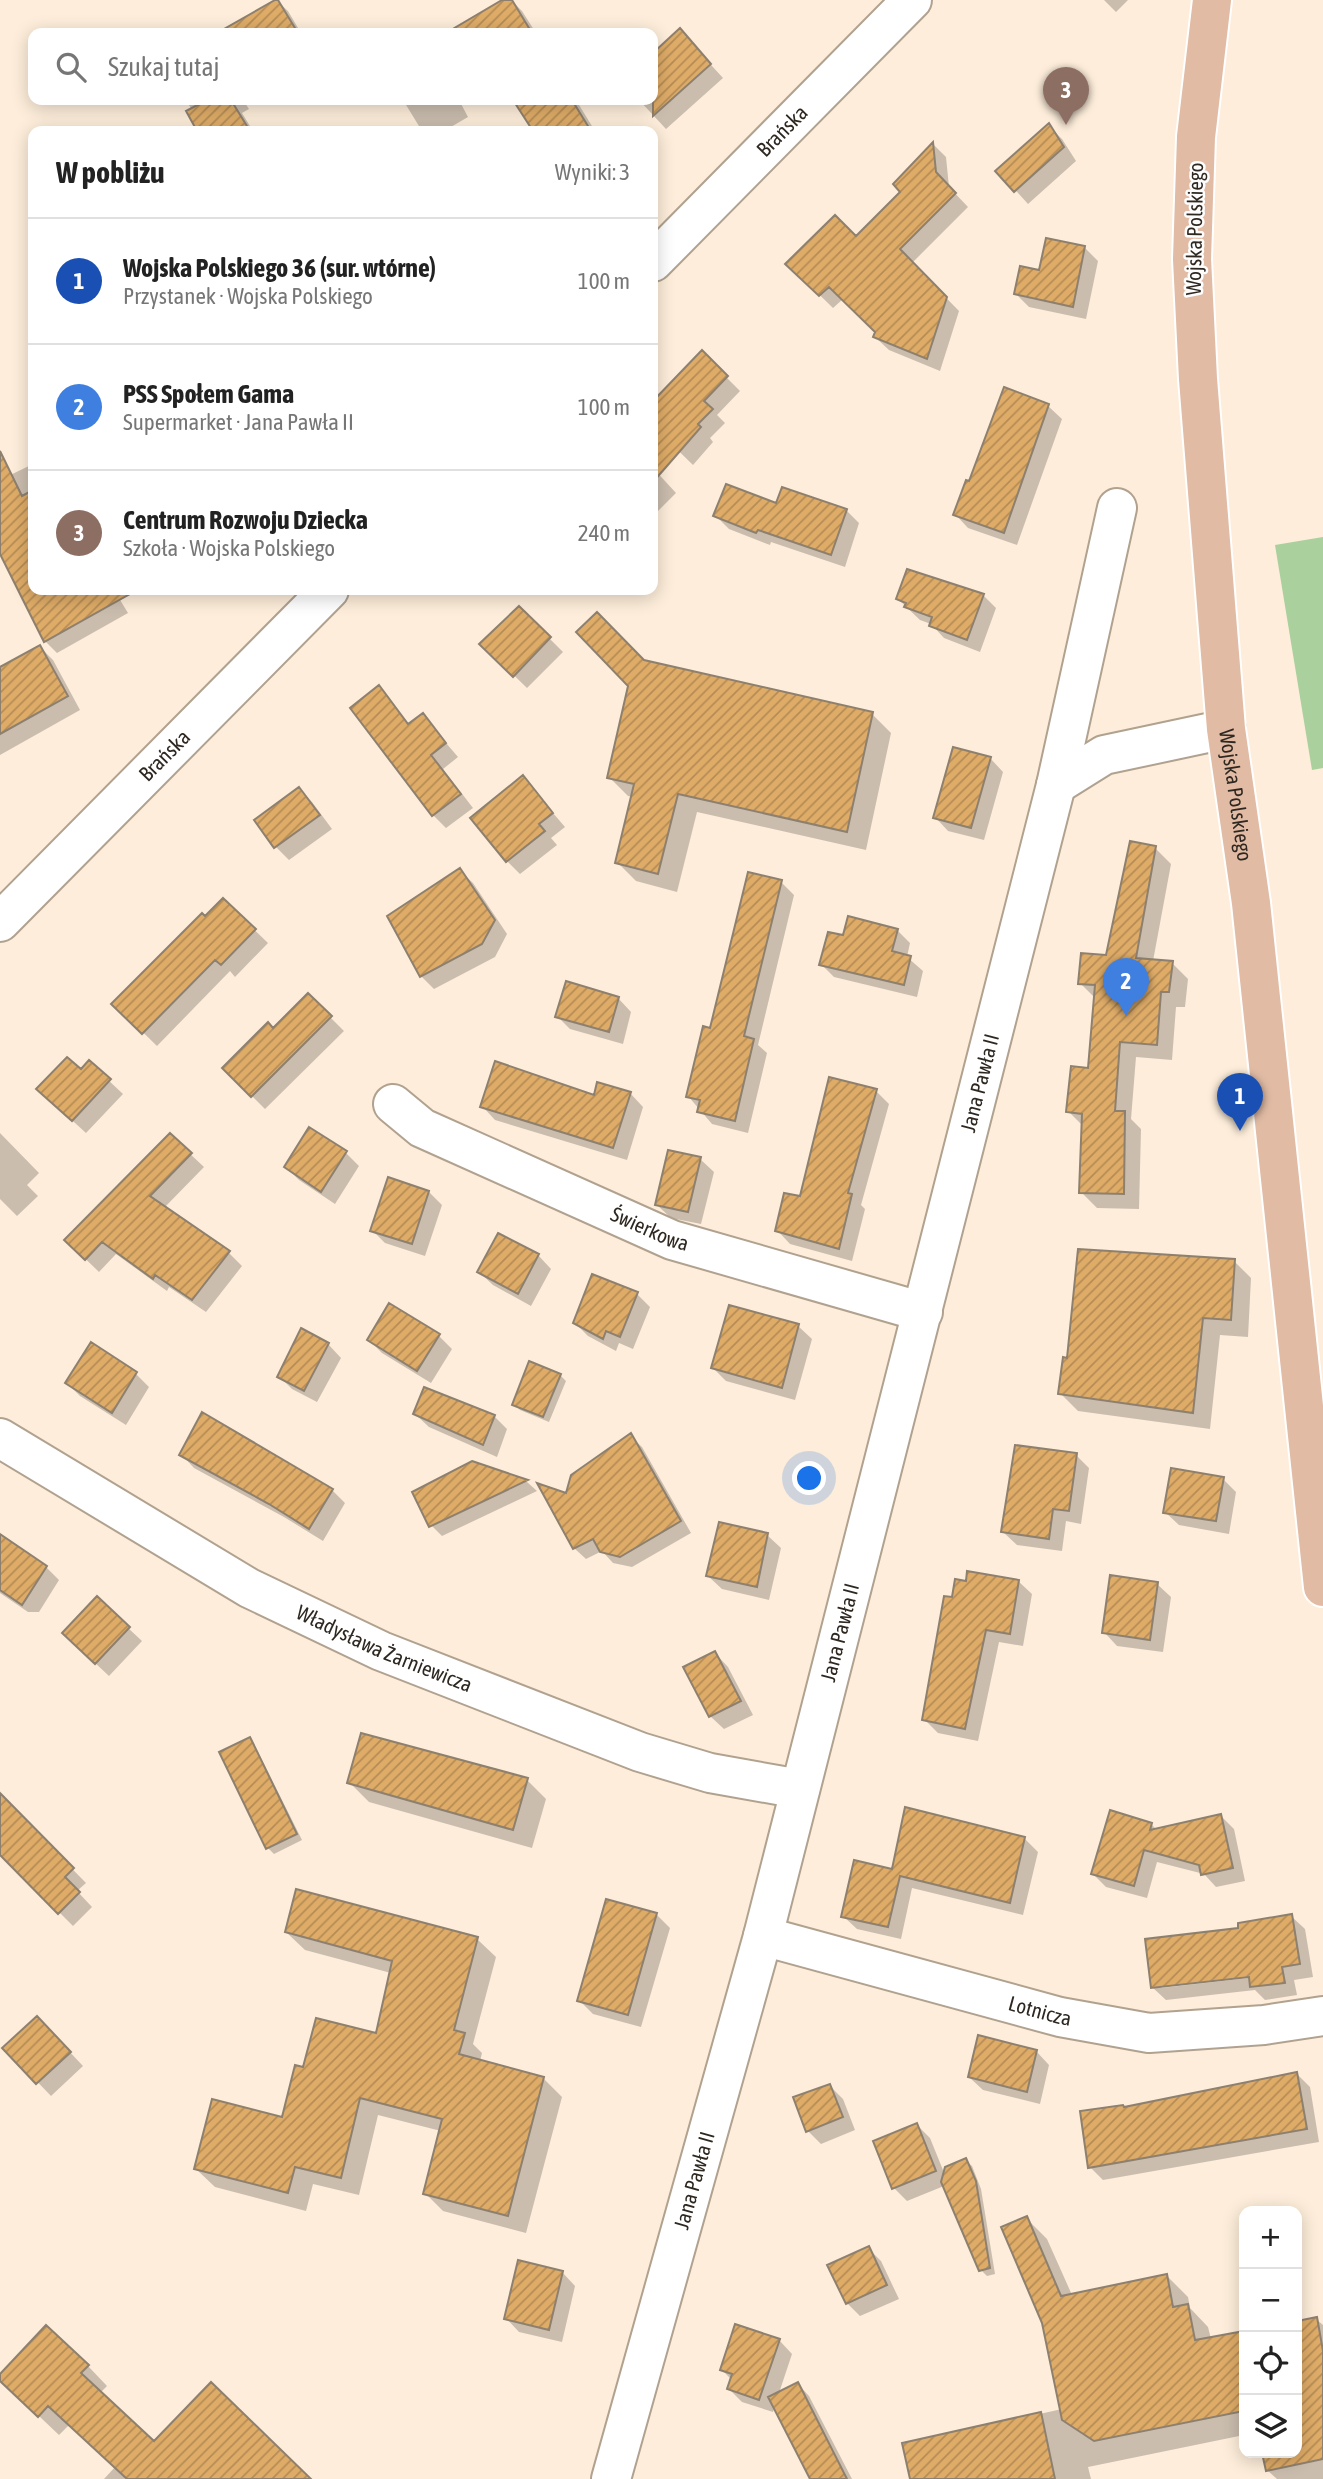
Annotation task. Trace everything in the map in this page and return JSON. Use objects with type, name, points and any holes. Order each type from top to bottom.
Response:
[{"type":"main road","name":"Wojska Polskiego","points":[[1212,0],[1196,137],[1192,259],[1198,379],[1226,729],[1251,903],[1322,1566]]},
{"type":"street","name":"Brańska","points":[[658,257],[912,0]]},
{"type":"street","name":"Jana Pawła II","points":[[611,2479],[763,1936],[1056,785],[1117,508]]},
{"type":"street","name":"Brańska","points":[[0,922],[324,595]]},
{"type":"street","points":[[1056,785],[1104,755],[1226,729]]},
{"type":"street","name":"Świerkowa","points":[[393,1104],[422,1128],[672,1240],[923,1312]]},
{"type":"street","name":"Władysława Żarniewicza","points":[[0,1438],[249,1588],[381,1651],[640,1752],[710,1773],[800,1789]]},
{"type":"street","name":"Lotnicza","points":[[763,1936],[1060,2017],[1149,2033],[1264,2025],[1323,2016]]},
{"type":"green space","points":[[1323,537],[1323,768],[1312,770],[1275,545]]},
{"type":"building","points":[[278,0],[295,28],[226,28]]},
{"type":"building","points":[[502,0],[512,0],[529,28],[454,28]]},
{"type":"building","points":[[680,28],[711,64],[653,116],[653,105],[658,105],[658,48]]},
{"type":"building","points":[[197,105],[234,105],[247,126],[194,126],[186,111]]},
{"type":"building","points":[[516,105],[575,105],[588,126],[530,126]]},
{"type":"building","points":[[1049,123],[1064,147],[1014,192],[995,171]]},
{"type":"building","points":[[933,142],[936,172],[956,193],[900,249],[947,297],[927,359],[873,337],[875,332],[829,287],[819,296],[785,264],[835,215],[856,236],[900,192],[893,184]]},
{"type":"building","points":[[1046,238],[1085,246],[1073,307],[1014,294],[1020,266],[1039,270]]},
{"type":"building","points":[[702,350],[728,376],[704,401],[713,409],[698,424],[701,427],[658,476],[658,396]]},
{"type":"building","points":[[1004,387],[1049,404],[1004,533],[953,515],[966,480],[969,481]]},
{"type":"building","points":[[0,451],[22,496],[28,493],[28,595],[128,595],[44,642],[0,554]]},
{"type":"building","points":[[726,484],[776,503],[782,487],[847,509],[831,555],[758,530],[756,533],[713,516]]},
{"type":"building","points":[[907,569],[984,594],[967,640],[929,626],[932,617],[904,607],[906,603],[896,599]]},
{"type":"building","points":[[519,606],[551,637],[513,677],[479,644]]},
{"type":"building","points":[[597,612],[644,660],[873,712],[847,832],[678,794],[658,874],[615,863],[634,784],[607,778],[628,686],[576,632]]},
{"type":"building","points":[[40,645],[68,696],[0,734],[0,667]]},
{"type":"building","points":[[379,685],[408,724],[423,713],[446,743],[431,755],[461,794],[432,816],[350,708]]},
{"type":"building","points":[[953,747],[991,757],[971,828],[933,818]]},
{"type":"building","points":[[523,775],[553,813],[539,824],[545,831],[506,862],[470,818]]},
{"type":"building","points":[[299,787],[320,815],[274,848],[254,820]]},
{"type":"building","points":[[1130,841],[1156,846],[1136,958],[1173,961],[1169,992],[1161,992],[1157,1045],[1120,1042],[1115,1111],[1125,1111],[1124,1194],[1079,1193],[1082,1114],[1066,1112],[1071,1066],[1088,1068],[1095,985],[1078,984],[1081,953],[1106,955]]},
{"type":"building","points":[[460,868],[495,920],[482,944],[420,977],[387,916]]},
{"type":"building","points":[[748,872],[782,880],[744,1036],[754,1039],[735,1121],[697,1112],[700,1100],[686,1097],[703,1026],[710,1028]]},
{"type":"building","points":[[223,898],[256,929],[221,965],[215,960],[142,1034],[111,1004],[202,913],[205,916]]},
{"type":"building","points":[[848,916],[898,929],[892,951],[911,956],[904,985],[819,965],[828,932],[843,935]]},
{"type":"building","points":[[566,981],[619,997],[609,1032],[555,1017]]},
{"type":"building","points":[[308,993],[332,1016],[251,1097],[222,1068],[268,1022],[273,1028]]},
{"type":"building","points":[[67,1057],[81,1069],[89,1060],[111,1079],[72,1121],[36,1089]]},
{"type":"building","points":[[495,1061],[594,1095],[597,1082],[631,1092],[613,1148],[480,1107]]},
{"type":"building","points":[[829,1077],[877,1089],[848,1193],[852,1194],[839,1249],[775,1231],[784,1193],[800,1196]]},
{"type":"building","points":[[309,1127],[347,1151],[321,1192],[284,1167]]},
{"type":"building","points":[[170,1133],[192,1153],[150,1196],[230,1251],[192,1300],[155,1275],[153,1279],[102,1242],[85,1260],[64,1240]]},
{"type":"building","points":[[668,1150],[701,1157],[688,1212],[655,1205]]},
{"type":"building","points":[[388,1177],[429,1191],[412,1244],[370,1231]]},
{"type":"building","points":[[498,1233],[539,1254],[518,1294],[477,1272]]},
{"type":"building","points":[[1078,1249],[1235,1259],[1231,1320],[1203,1318],[1193,1413],[1058,1394],[1063,1357],[1067,1358]]},
{"type":"building","points":[[592,1274],[638,1292],[620,1337],[606,1331],[603,1339],[573,1323]]},
{"type":"building","points":[[389,1303],[440,1334],[417,1371],[367,1340]]},
{"type":"building","points":[[729,1305],[799,1324],[782,1388],[711,1368]]},
{"type":"building","points":[[301,1328],[329,1343],[304,1391],[277,1377]]},
{"type":"building","points":[[91,1342],[137,1372],[112,1413],[65,1383]]},
{"type":"building","points":[[529,1361],[561,1374],[543,1417],[512,1405]]},
{"type":"building","points":[[424,1387],[495,1415],[483,1445],[413,1414]]},
{"type":"building","points":[[202,1412],[333,1489],[309,1529],[179,1455]]},
{"type":"building","points":[[631,1433],[681,1521],[620,1557],[600,1552],[593,1539],[573,1549],[537,1483],[566,1493],[571,1475]]},
{"type":"building","points":[[1015,1445],[1077,1453],[1069,1511],[1053,1509],[1049,1539],[1001,1532]]},
{"type":"building","points":[[472,1461],[528,1480],[429,1527],[412,1492]]},
{"type":"building","points":[[1171,1468],[1224,1477],[1216,1521],[1163,1513]]},
{"type":"building","points":[[719,1522],[768,1533],[757,1587],[706,1576]]},
{"type":"building","points":[[0,1534],[47,1566],[22,1605],[0,1590]]},
{"type":"building","points":[[967,1571],[1019,1580],[1010,1634],[986,1630],[965,1729],[922,1720],[944,1596],[952,1597],[955,1579],[966,1581]]},
{"type":"building","points":[[1110,1575],[1158,1582],[1150,1640],[1102,1633]]},
{"type":"building","points":[[97,1596],[130,1627],[95,1664],[62,1633]]},
{"type":"building","points":[[715,1651],[741,1701],[709,1717],[683,1667]]},
{"type":"building","points":[[361,1733],[528,1778],[513,1830],[347,1783]]},
{"type":"building","points":[[250,1737],[297,1834],[266,1849],[219,1752]]},
{"type":"building","points":[[0,1793],[74,1868],[65,1877],[80,1892],[58,1914],[0,1855]]},
{"type":"building","points":[[905,1807],[1025,1837],[1010,1903],[900,1876],[888,1927],[841,1917],[854,1860],[892,1869]]},
{"type":"building","points":[[1110,1810],[1152,1823],[1150,1830],[1221,1814],[1233,1868],[1201,1875],[1199,1865],[1144,1850],[1134,1886],[1091,1874]]},
{"type":"building","points":[[296,1889],[478,1937],[454,2030],[465,2033],[459,2054],[544,2077],[508,2216],[423,2194],[442,2119],[360,2098],[341,2178],[295,2167],[288,2193],[194,2169],[212,2099],[282,2117],[295,2065],[303,2067],[316,2018],[376,2033],[392,1961],[285,1932]]},
{"type":"building","points":[[606,1899],[657,1913],[628,2015],[577,2001]]},
{"type":"building","points":[[1292,1914],[1300,1964],[1282,1967],[1285,1983],[1250,1987],[1249,1977],[1151,1988],[1145,1939],[1238,1928],[1238,1923]]},
{"type":"building","points":[[37,2016],[71,2052],[36,2084],[2,2048]]},
{"type":"building","points":[[978,2035],[1037,2050],[1027,2092],[968,2077]]},
{"type":"building","points":[[1297,2072],[1307,2129],[1088,2168],[1080,2111],[1124,2107]]},
{"type":"building","points":[[830,2084],[843,2117],[806,2132],[793,2097]]},
{"type":"building","points":[[917,2123],[936,2171],[892,2189],[873,2141]]},
{"type":"building","points":[[966,2158],[976,2181],[990,2268],[979,2271],[941,2182],[945,2167]]},
{"type":"building","points":[[1027,2216],[1061,2296],[1167,2274],[1173,2307],[1188,2304],[1195,2340],[1239,2332],[1239,2412],[1094,2441],[1062,2420],[1042,2323],[1001,2227]]},
{"type":"building","points":[[869,2246],[887,2285],[846,2304],[827,2265]]},
{"type":"building","points":[[518,2260],[563,2271],[549,2330],[504,2319]]},
{"type":"building","points":[[1317,2317],[1323,2351],[1323,2459],[1266,2471],[1263,2458],[1302,2458],[1302,2320]]},
{"type":"building","points":[[735,2324],[780,2339],[759,2400],[727,2389],[732,2374],[720,2370]]},
{"type":"building","points":[[46,2325],[89,2365],[81,2373],[154,2441],[211,2382],[311,2479],[127,2479],[48,2406],[38,2417],[0,2381],[0,2374]]},
{"type":"building","points":[[798,2382],[847,2479],[810,2479],[768,2397]]},
{"type":"building","points":[[1041,2412],[1055,2479],[910,2479],[902,2443]]},
{"type":"place","name":"Centrum Rozwoju Dziecka","points":[[1066,125]]},
{"type":"place","name":"PSS Społem Gama","points":[[1126,1016]]},
{"type":"place","name":"Wojska Polskiego 36 (sur. wtórne)","points":[[1240,1131]]}]
